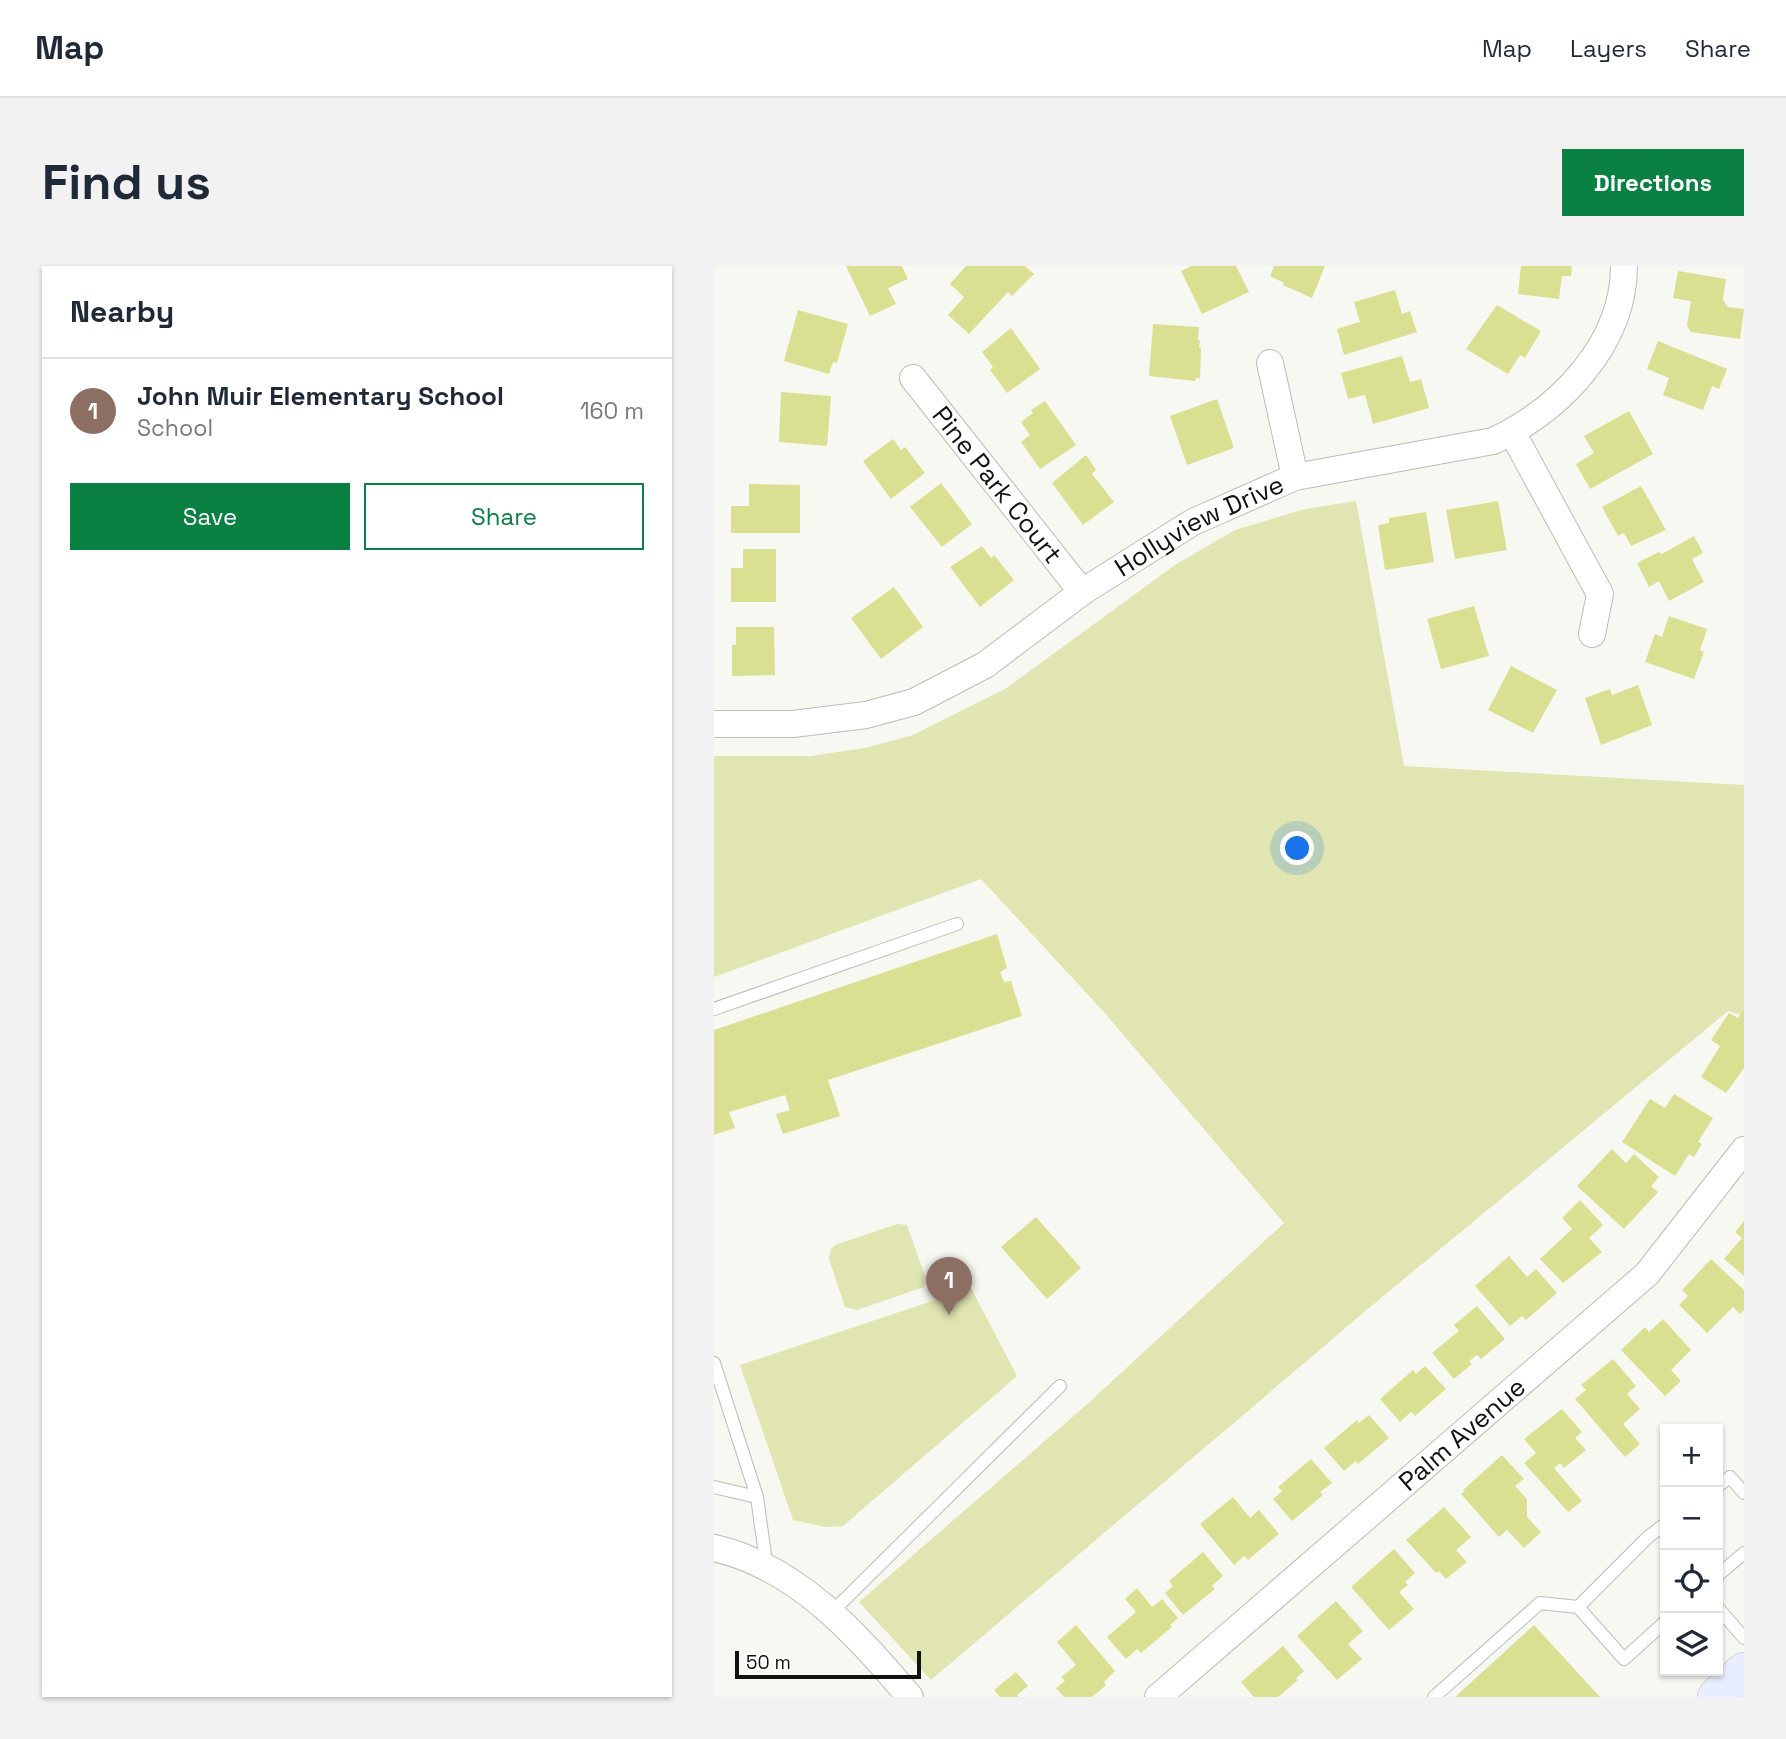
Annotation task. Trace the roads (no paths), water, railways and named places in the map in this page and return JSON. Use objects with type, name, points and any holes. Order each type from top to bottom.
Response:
[{"type":"street","name":"Hollyview Drive","points":[[714,724],[793,724],[866,715],[914,702],[985,665],[1082,592],[1193,522],[1295,477],[1493,441],[1512,432],[1581,377],[1611,329],[1624,279],[1623,266]]},
{"type":"street","points":[[1270,363],[1295,477]]},
{"type":"street","name":"Pine Park Court","points":[[913,378],[1082,592]]},
{"type":"street","points":[[1512,432],[1600,594],[1592,634]]},
{"type":"street","name":"Palm Avenue","points":[[1158,1697],[1647,1273],[1744,1150]]},
{"type":"street","points":[[714,1548],[767,1569],[803,1590],[832,1612],[910,1697]]},
{"type":"street","points":[[1716,1697],[1744,1671]]},
{"type":"lane","points":[[714,1009],[957,924]]},
{"type":"lane","points":[[714,1363],[757,1497],[767,1569]]},
{"type":"lane","points":[[832,1612],[1060,1387]]},
{"type":"lane","points":[[1723,1482],[1730,1477],[1744,1493]]},
{"type":"lane","points":[[714,1487],[757,1497]]},
{"type":"lane","points":[[1578,1607],[1648,1536],[1660,1528]]},
{"type":"lane","points":[[1723,1571],[1744,1552]]},
{"type":"lane","points":[[1434,1697],[1539,1603],[1578,1607],[1624,1659],[1660,1627]]},
{"type":"lane","points":[[1722,1613],[1744,1638]]},
{"type":"place","name":"John Muir Elementary School","points":[[949,1315]]}]
